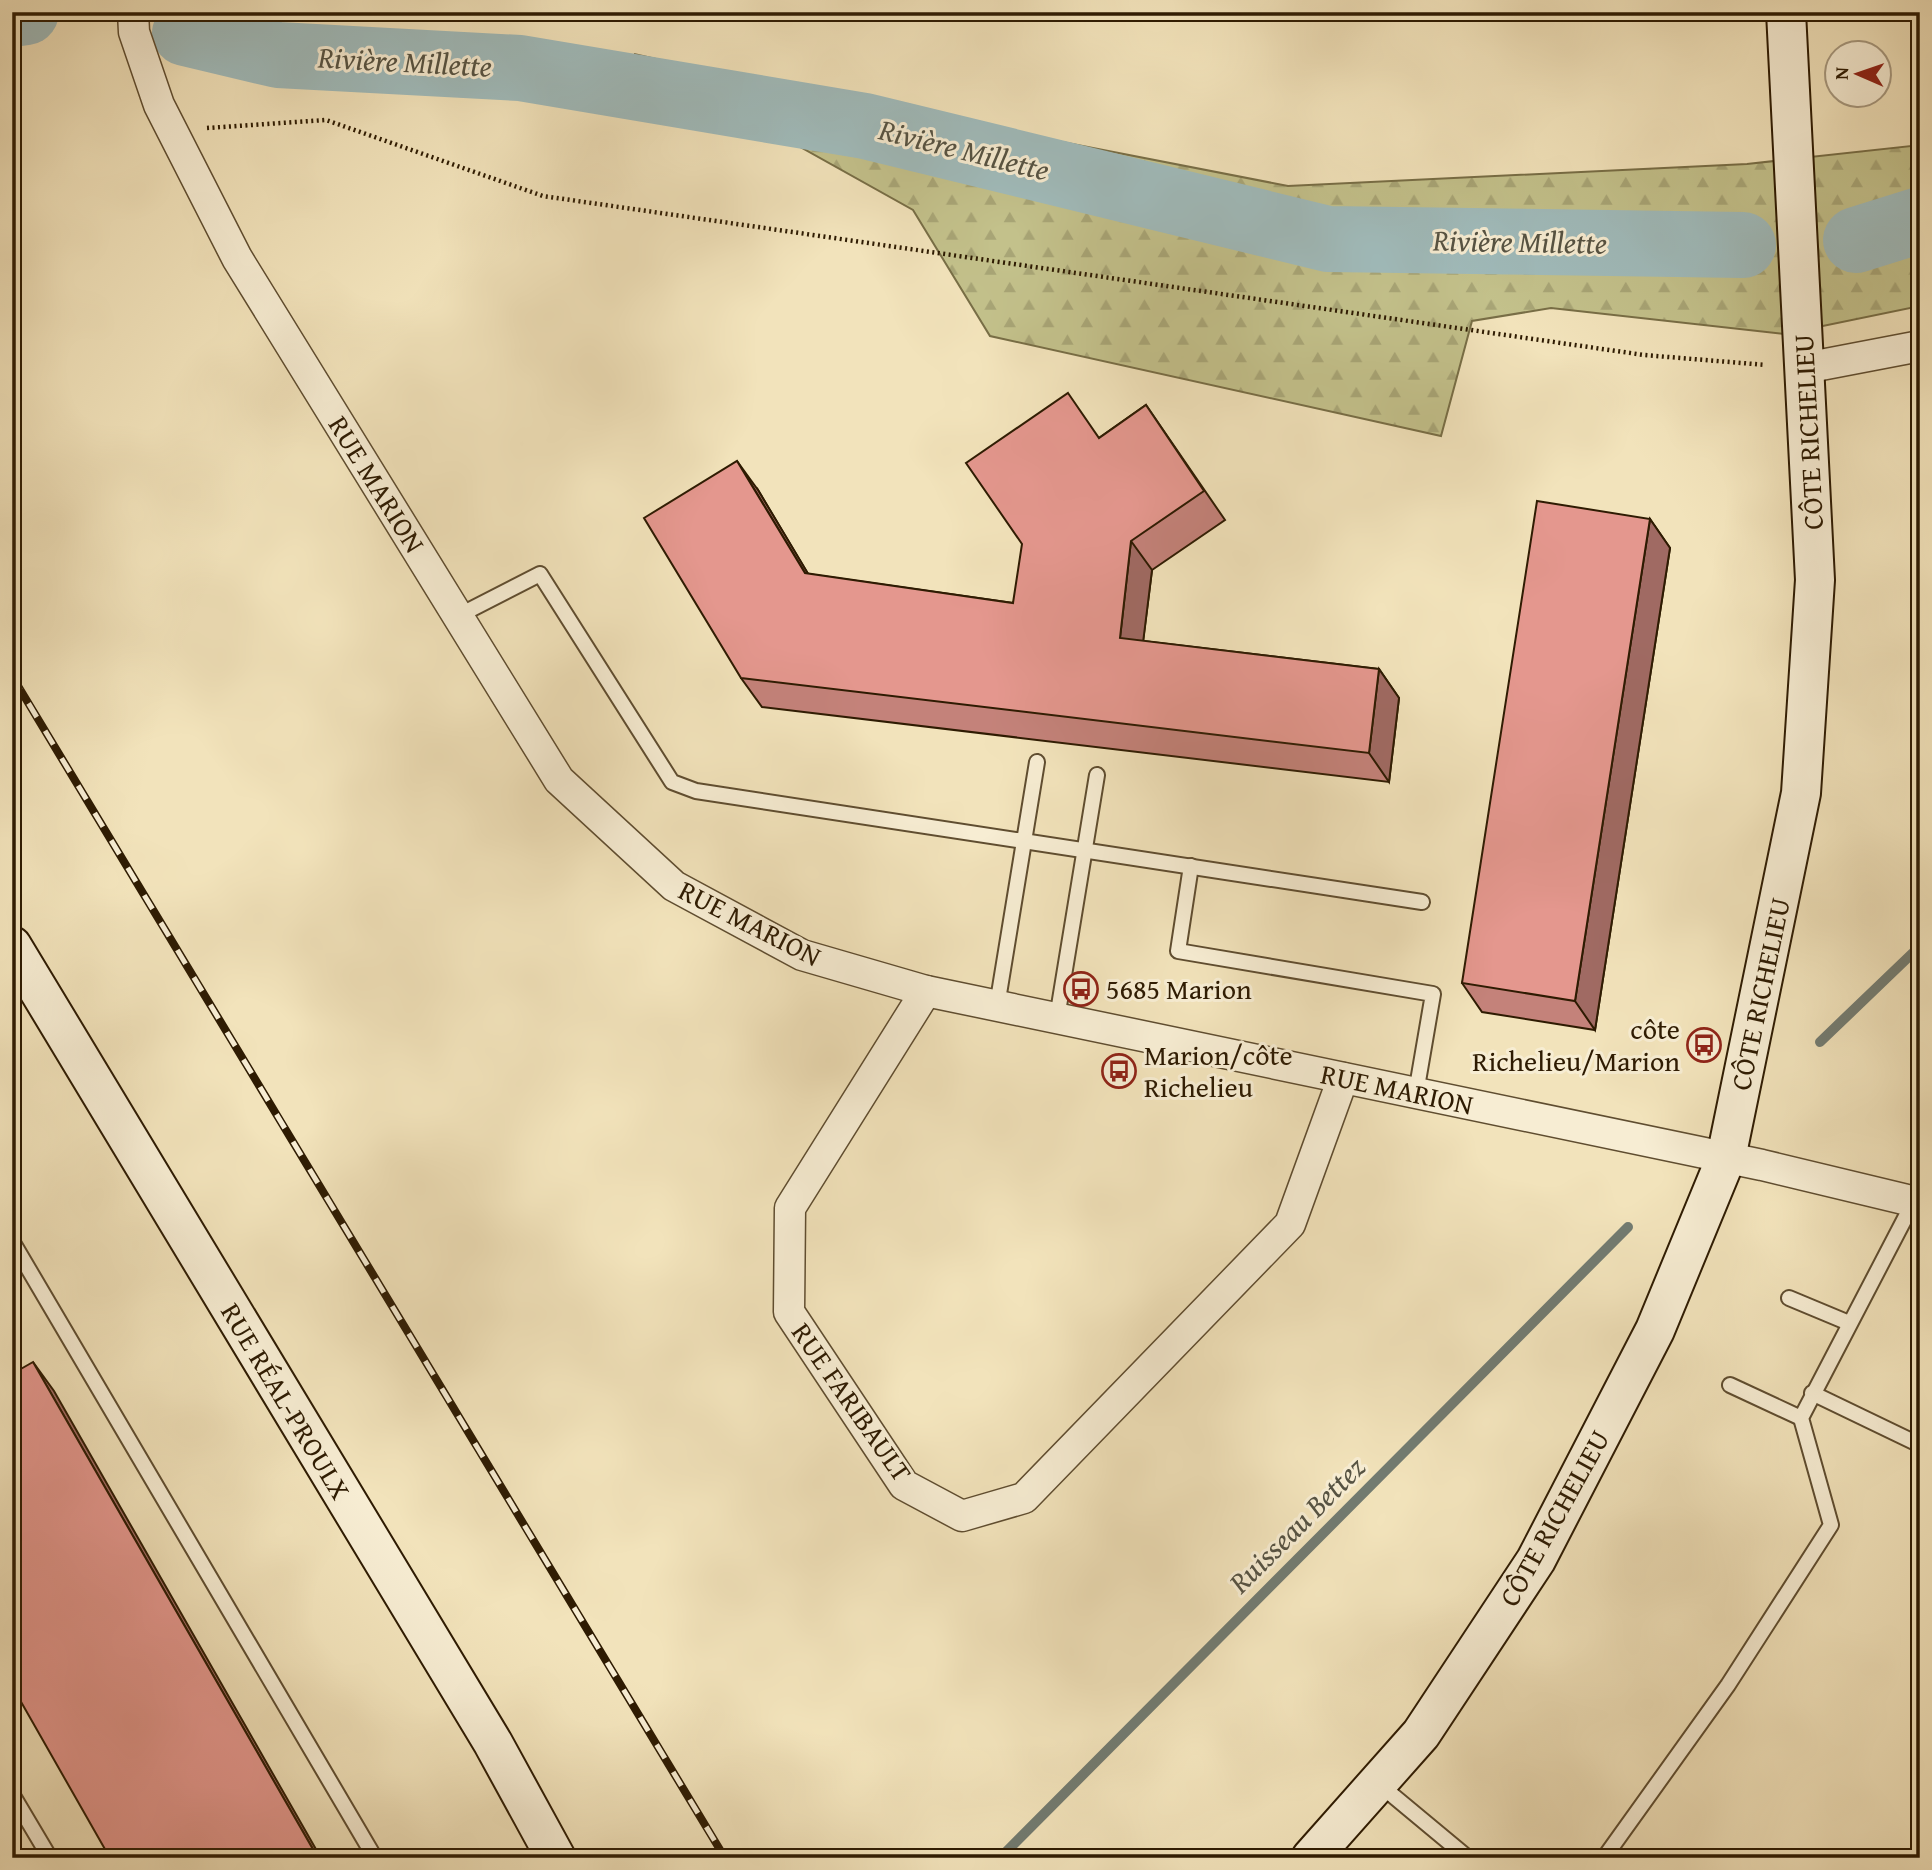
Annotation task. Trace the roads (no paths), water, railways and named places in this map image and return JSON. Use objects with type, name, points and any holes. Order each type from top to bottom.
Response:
[{"type":"street","name":"RUE MARION","points":[[133,12],[134,32],[159,105],[237,258],[559,780],[674,886],[802,955],[926,991],[1726,1158],[1917,1202]]},
{"type":"street","name":"CÔTE RICHELIEU","points":[[1311,1858],[1421,1734],[1536,1560],[1655,1330],[1726,1158],[1801,793],[1815,579],[1786,12]]},
{"type":"street","points":[[1805,368],[1920,346]]},
{"type":"street","name":"RUE RÉAL-PROULX","points":[[17,966],[486,1732],[556,1858]]},
{"type":"street","name":"RUE FARIBAULT","points":[[926,991],[790,1208],[789,1312],[904,1485],[962,1516],[1024,1498],[1290,1224],[1342,1078]]},
{"type":"lane","points":[[458,616],[540,574],[672,782],[696,791],[1423,902]]},
{"type":"lane","points":[[996,1006],[1037,762]]},
{"type":"lane","points":[[1056,1018],[1097,775]]},
{"type":"lane","points":[[1191,866],[1178,951],[1433,994],[1416,1093]]},
{"type":"lane","points":[[1604,1858],[1728,1685],[1831,1525],[1801,1418],[1849,1323],[1917,1202]]},
{"type":"lane","points":[[12,1241],[375,1858]]},
{"type":"lane","points":[[1789,1298],[1849,1323]]},
{"type":"lane","points":[[1730,1385],[1801,1418]]},
{"type":"lane","points":[[1812,1393],[1920,1445]]},
{"type":"lane","points":[[1378,1783],[1468,1858]]},
{"type":"lane","points":[[12,1794],[50,1858]]},
{"type":"waterway","name":"Rivière Millette","points":[[12,14],[26,12]]},
{"type":"waterway","name":"Rivière Millette","points":[[185,33],[278,55],[520,68],[865,126],[1328,239],[1743,245]]},
{"type":"waterway","name":"Rivière Millette","points":[[1856,240],[1920,220]]},
{"type":"waterway","name":"Ruisseau Bettez","points":[[1820,1042],[1920,946]]},
{"type":"waterway","name":"Ruisseau Bettez","points":[[1000,1858],[1628,1227]]},
{"type":"railway","points":[[12,676],[725,1858]]},
{"type":"place","name":"5685 Marion","points":[[1081,989]]},
{"type":"place","name":"côte Richelieu/Marion","points":[[1704,1045]]},
{"type":"place","name":"Marion/côte Richelieu","points":[[1119,1071]]}]
